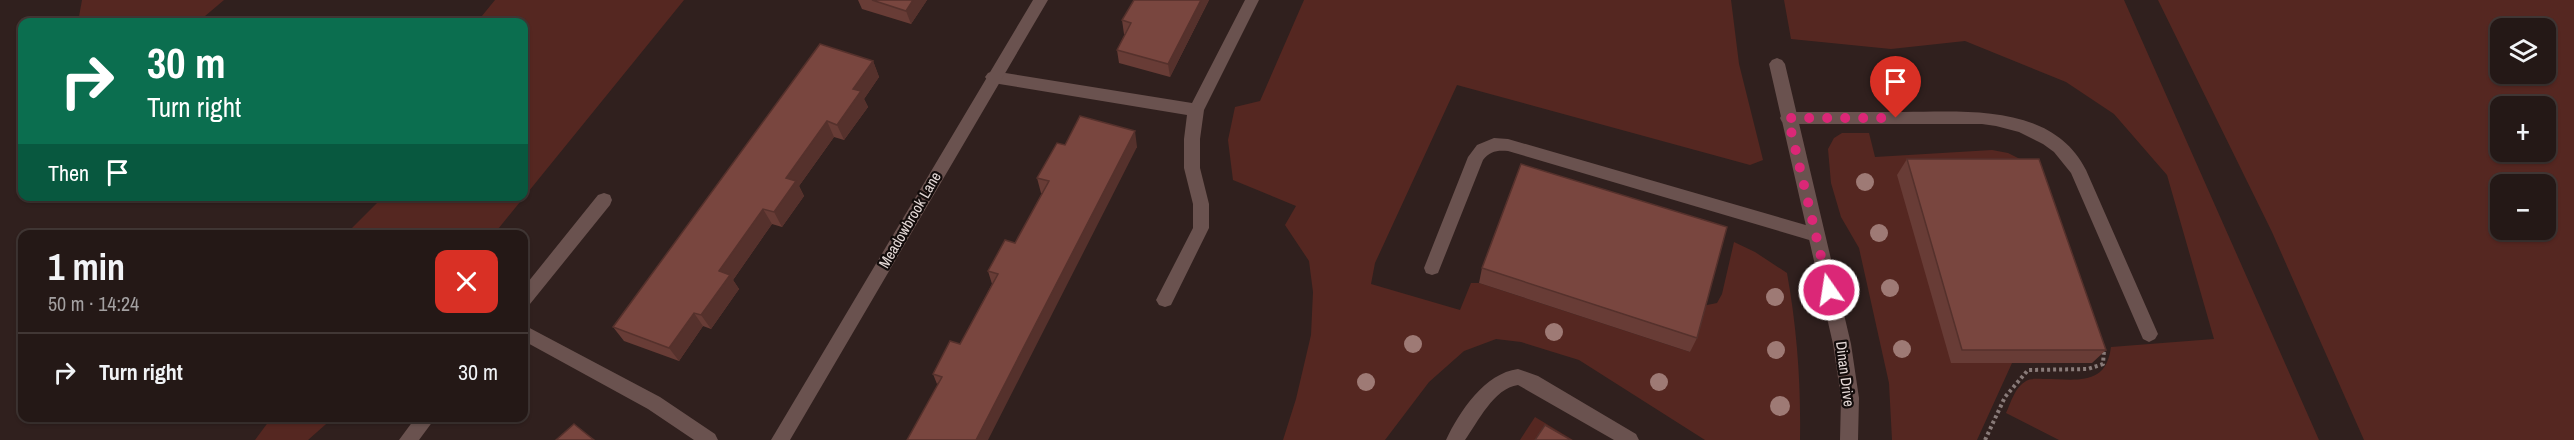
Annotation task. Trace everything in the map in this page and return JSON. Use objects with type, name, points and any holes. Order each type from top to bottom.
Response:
[{"type":"street","name":"Meadowbrook Lane","points":[[780,440],[993,77],[1041,0]]},
{"type":"street","points":[[1165,300],[1202,228],[1200,204],[1192,168],[1192,139],[1196,111],[1252,0]]},
{"type":"street","name":"Dinan Drive","points":[[1777,64],[1842,344],[1850,398],[1849,440]]},
{"type":"street","points":[[993,77],[1196,111]]},
{"type":"street","points":[[1788,118],[1982,118],[2007,121],[2031,129],[2054,142],[2068,154],[2078,170],[2149,334]]},
{"type":"street","points":[[1432,268],[1476,157],[1482,148],[1497,144],[1508,145],[1816,235]]},
{"type":"street","points":[[528,294],[604,200]]},
{"type":"street","points":[[528,335],[654,404],[709,440]]},
{"type":"street","points":[[1455,440],[1488,393],[1502,380],[1516,377],[1532,382],[1630,440]]},
{"type":"street","points":[[408,440],[423,422]]},
{"type":"path","points":[[1985,440],[2005,397],[2028,370],[2088,369],[2103,364],[2104,348]]},
{"type":"shaded area","points":[[82,0],[224,0],[203,18],[79,18]]},
{"type":"shaded area","points":[[495,0],[684,0],[528,192],[528,18],[480,18]]},
{"type":"shaded area","points":[[1304,0],[1731,0],[1739,64],[1763,160],[1750,165],[1457,85],[1375,263],[1371,284],[1460,310],[1471,283],[1479,283],[1690,352],[1702,306],[1717,303],[1722,294],[1734,242],[1755,252],[1787,273],[1798,356],[1800,440],[1705,440],[1579,360],[1521,342],[1496,339],[1464,351],[1429,382],[1385,440],[1283,440],[1296,399],[1311,335],[1313,292],[1309,261],[1285,225],[1296,206],[1233,180],[1228,140],[1235,107],[1260,101]]},
{"type":"shaded area","points":[[1784,0],[2124,0],[2319,440],[2059,440],[2006,413],[2016,391],[2026,381],[2030,379],[2078,379],[2096,375],[2108,360],[2111,347],[2214,339],[2167,175],[2114,114],[2066,82],[1965,41],[1891,49],[1791,39]]},
{"type":"shaded area","points":[[2158,0],[2574,0],[2574,440],[2364,440],[2272,232]]},
{"type":"shaded area","points":[[1842,133],[1869,133],[1875,157],[1992,150],[2008,153],[2022,160],[2012,363],[1977,440],[1892,440],[1889,383],[1859,248],[1841,217],[1831,183],[1828,149],[1834,138]]},
{"type":"shaded area","points":[[379,201],[521,201],[497,230],[350,230]]},
{"type":"shaded area","points":[[1535,417],[1573,440],[1520,440]]},
{"type":"shaded area","points":[[268,422],[328,422],[308,440],[255,440]]},
{"type":"building","points":[[872,0],[913,0],[906,11]]},
{"type":"building","points":[[1134,0],[1201,0],[1168,64],[1117,50],[1131,23],[1122,20]]},
{"type":"building","points":[[820,44],[873,61],[853,89],[861,91],[837,125],[827,121],[786,178],[796,181],[774,212],[763,209],[719,271],[730,275],[701,315],[694,313],[669,348],[613,327]]},
{"type":"building","points":[[1080,116],[1135,131],[976,440],[907,440],[942,377],[933,374],[950,341],[960,344],[998,274],[988,271],[1005,240],[1015,243],[1049,181],[1037,178],[1057,143],[1065,145]]},
{"type":"building","points":[[1907,159],[2039,159],[2106,350],[1962,350]]},
{"type":"building","points":[[1521,164],[1727,227],[1697,338],[1482,268]]},
{"type":"building","points":[[574,424],[594,440],[556,440]]},
{"type":"building","points":[[1545,425],[1571,440],[1535,440]]},
{"type":"route","points":[[1829,290],[1788,118],[1896,118]]}]
